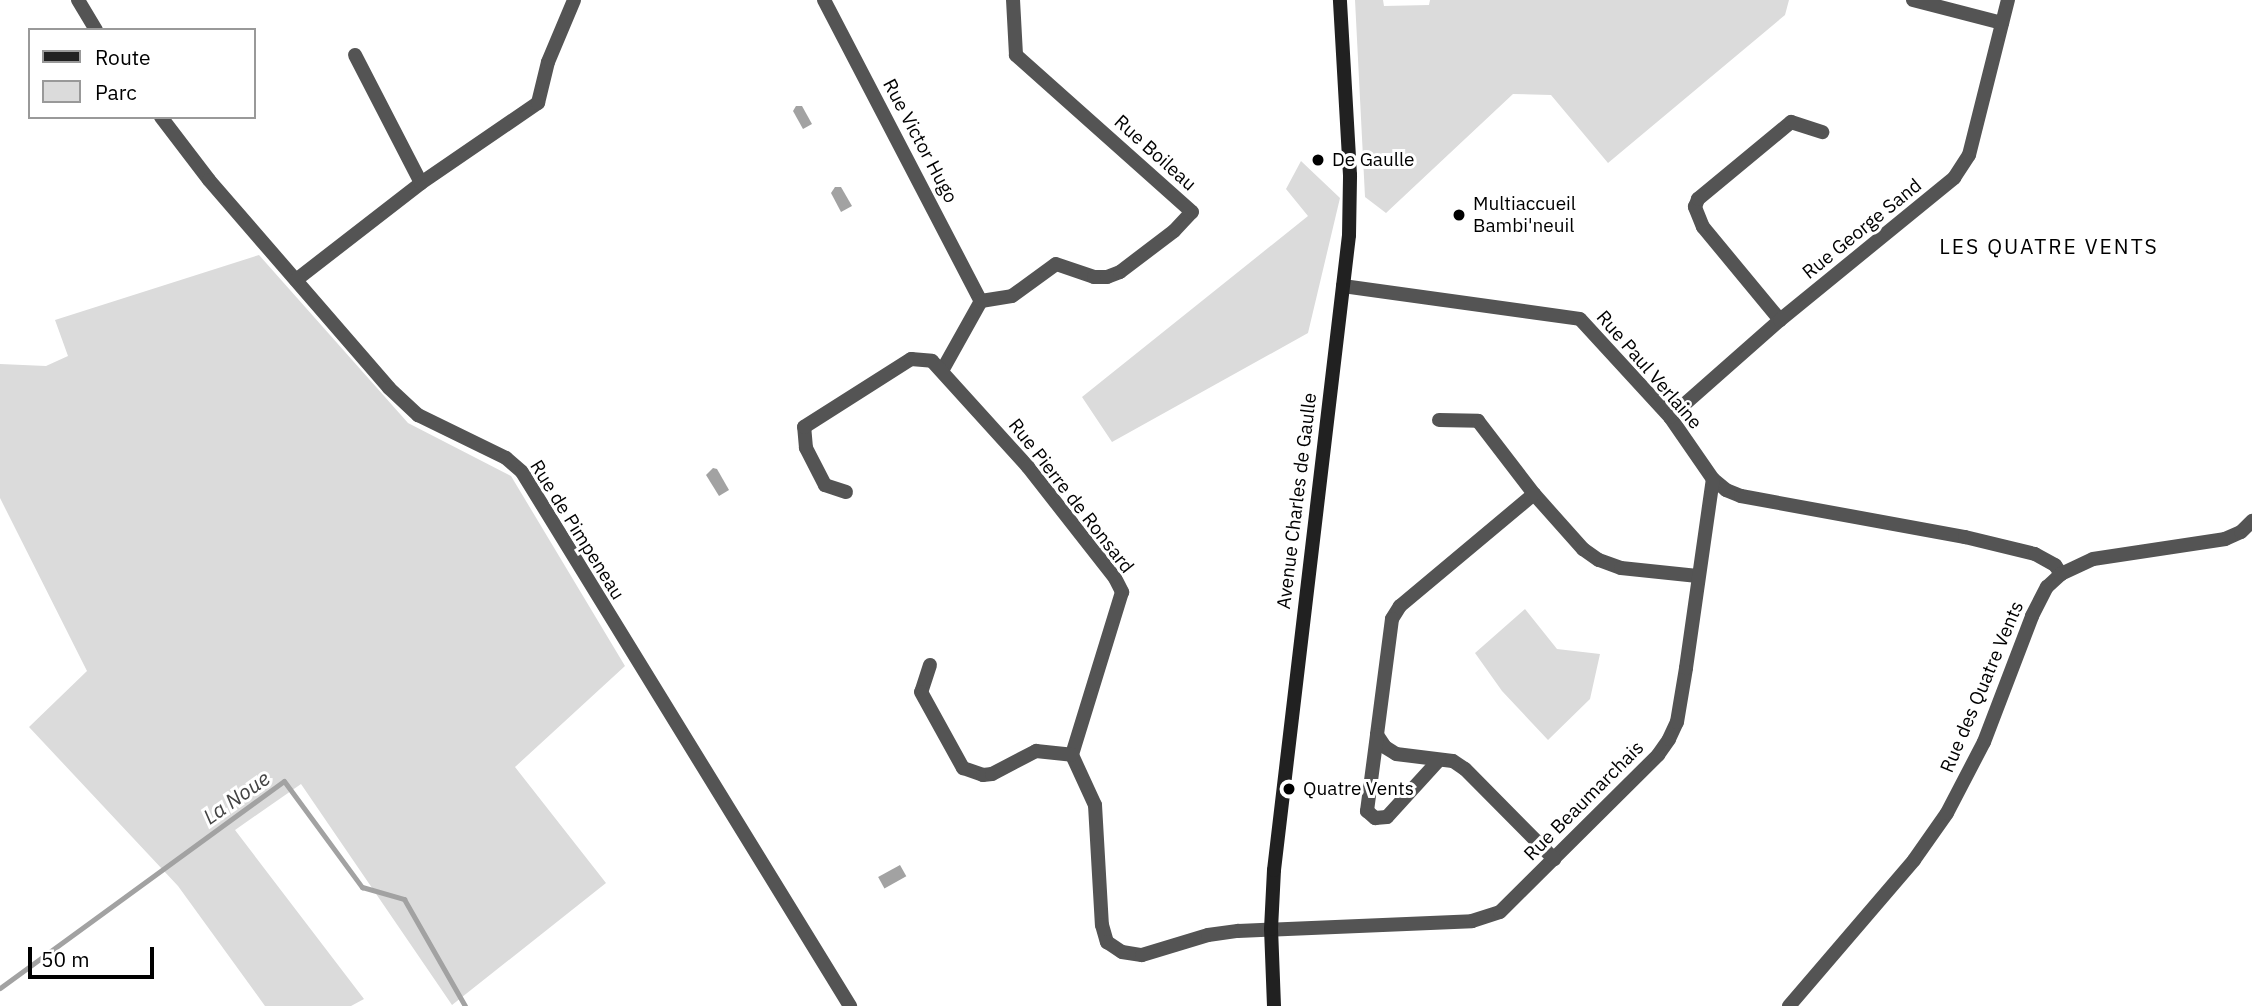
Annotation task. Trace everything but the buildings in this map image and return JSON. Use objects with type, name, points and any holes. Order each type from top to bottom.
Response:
[{"type":"street","points":[[78,0],[95,28]]},
{"type":"street","points":[[296,280],[421,183],[538,103],[548,62],[574,0]]},
{"type":"street","name":"Rue Victor Hugo","points":[[824,0],[981,301]]},
{"type":"street","name":"Rue Boileau","points":[[981,301],[1012,296],[1056,264],[1094,277],[1107,277],[1119,272],[1174,231],[1192,212],[1016,55],[1013,0]]},
{"type":"street","name":"Avenue Charles de Gaulle","points":[[1274,1006],[1271,929],[1279,815],[1349,235],[1350,175],[1340,0]]},
{"type":"street","points":[[1913,0],[2002,23]]},
{"type":"street","name":"Rue George Sand","points":[[1670,418],[1780,320],[1954,178],[1969,155],[2008,0]]},
{"type":"street","points":[[355,55],[421,183]]},
{"type":"street","name":"Rue de Pimpeneau","points":[[163,119],[209,180],[388,388],[418,415],[506,458],[522,472],[850,1006]]},
{"type":"street","points":[[1780,320],[1703,227],[1695,207],[1698,200],[1791,122],[1822,132]]},
{"type":"street","name":"Rue Paul Verlaine","points":[[1343,286],[1580,319],[1670,418],[1713,480],[1726,490],[1741,496],[1965,537],[2035,554],[2055,565],[2062,574]]},
{"type":"street","points":[[846,492],[825,485],[806,448],[804,427],[911,359],[932,361],[943,369],[981,301]]},
{"type":"street","name":"Rue Pierre de Ronsard","points":[[943,369],[1036,476],[1115,578],[1122,592],[1072,755]]},
{"type":"street","points":[[1439,420],[1478,421],[1534,494],[1583,549],[1599,560],[1621,568],[1698,576]]},
{"type":"street","name":"Rue Beaumarchais","points":[[1271,929],[1486,919],[1500,912],[1658,755],[1670,739],[1677,722],[1713,480]]},
{"type":"street","points":[[1439,760],[1387,817],[1375,818],[1367,811],[1392,619],[1400,606],[1534,494]]},
{"type":"street","name":"Rue des Quatre Vents","points":[[1789,1006],[1914,860],[1947,813],[1984,741],[2032,617],[2047,587],[2062,574],[2093,559],[2225,539],[2241,532],[2252,520]]},
{"type":"street","points":[[930,665],[922,692],[962,768],[983,775],[992,774],[1036,751],[1072,755],[1095,805],[1102,925],[1107,942],[1122,952],[1142,955],[1208,935],[1271,929]]},
{"type":"street","points":[[1377,735],[1385,747],[1396,754],[1453,761],[1465,769],[1554,859]]},
{"type":"green space","points":[[1355,0],[1383,0],[1384,6],[1429,5],[1430,0],[1789,0],[1785,15],[1608,163],[1551,95],[1513,94],[1386,213],[1365,197]]},
{"type":"green space","points":[[1301,161],[1340,198],[1308,333],[1112,442],[1082,397],[1308,216],[1286,189]]},
{"type":"green space","points":[[259,255],[408,423],[511,476],[625,666],[515,767],[606,883],[452,1005],[301,784],[235,830],[364,999],[351,1006],[265,1006],[178,886],[29,727],[87,671],[0,498],[0,364],[46,366],[68,356],[55,320]]},
{"type":"green space","points":[[1525,609],[1557,649],[1600,654],[1590,699],[1548,740],[1502,691],[1475,653]]},
{"type":"shaded area","points":[[796,106],[802,106],[812,124],[803,129],[793,111]]},
{"type":"shaded area","points":[[835,187],[841,187],[852,206],[841,212],[831,193]]},
{"type":"shaded area","points":[[713,468],[717,469],[729,490],[719,496],[706,475]]},
{"type":"shaded area","points":[[900,865],[906,876],[884,888],[878,877]]},
{"type":"waterway","name":"La Noue","points":[[0,988],[284,781],[362,887],[404,899],[465,1006]]},
{"type":"place","name":"De Gaulle","points":[[1318,160]]},
{"type":"place","name":"Multiaccueil Bambi'neuil","points":[[1459,215]]},
{"type":"place","name":"Quatre Vents","points":[[1289,789]]},
{"type":"district","name":"LES QUATRE VENTS","points":[[2049,246]]}]
